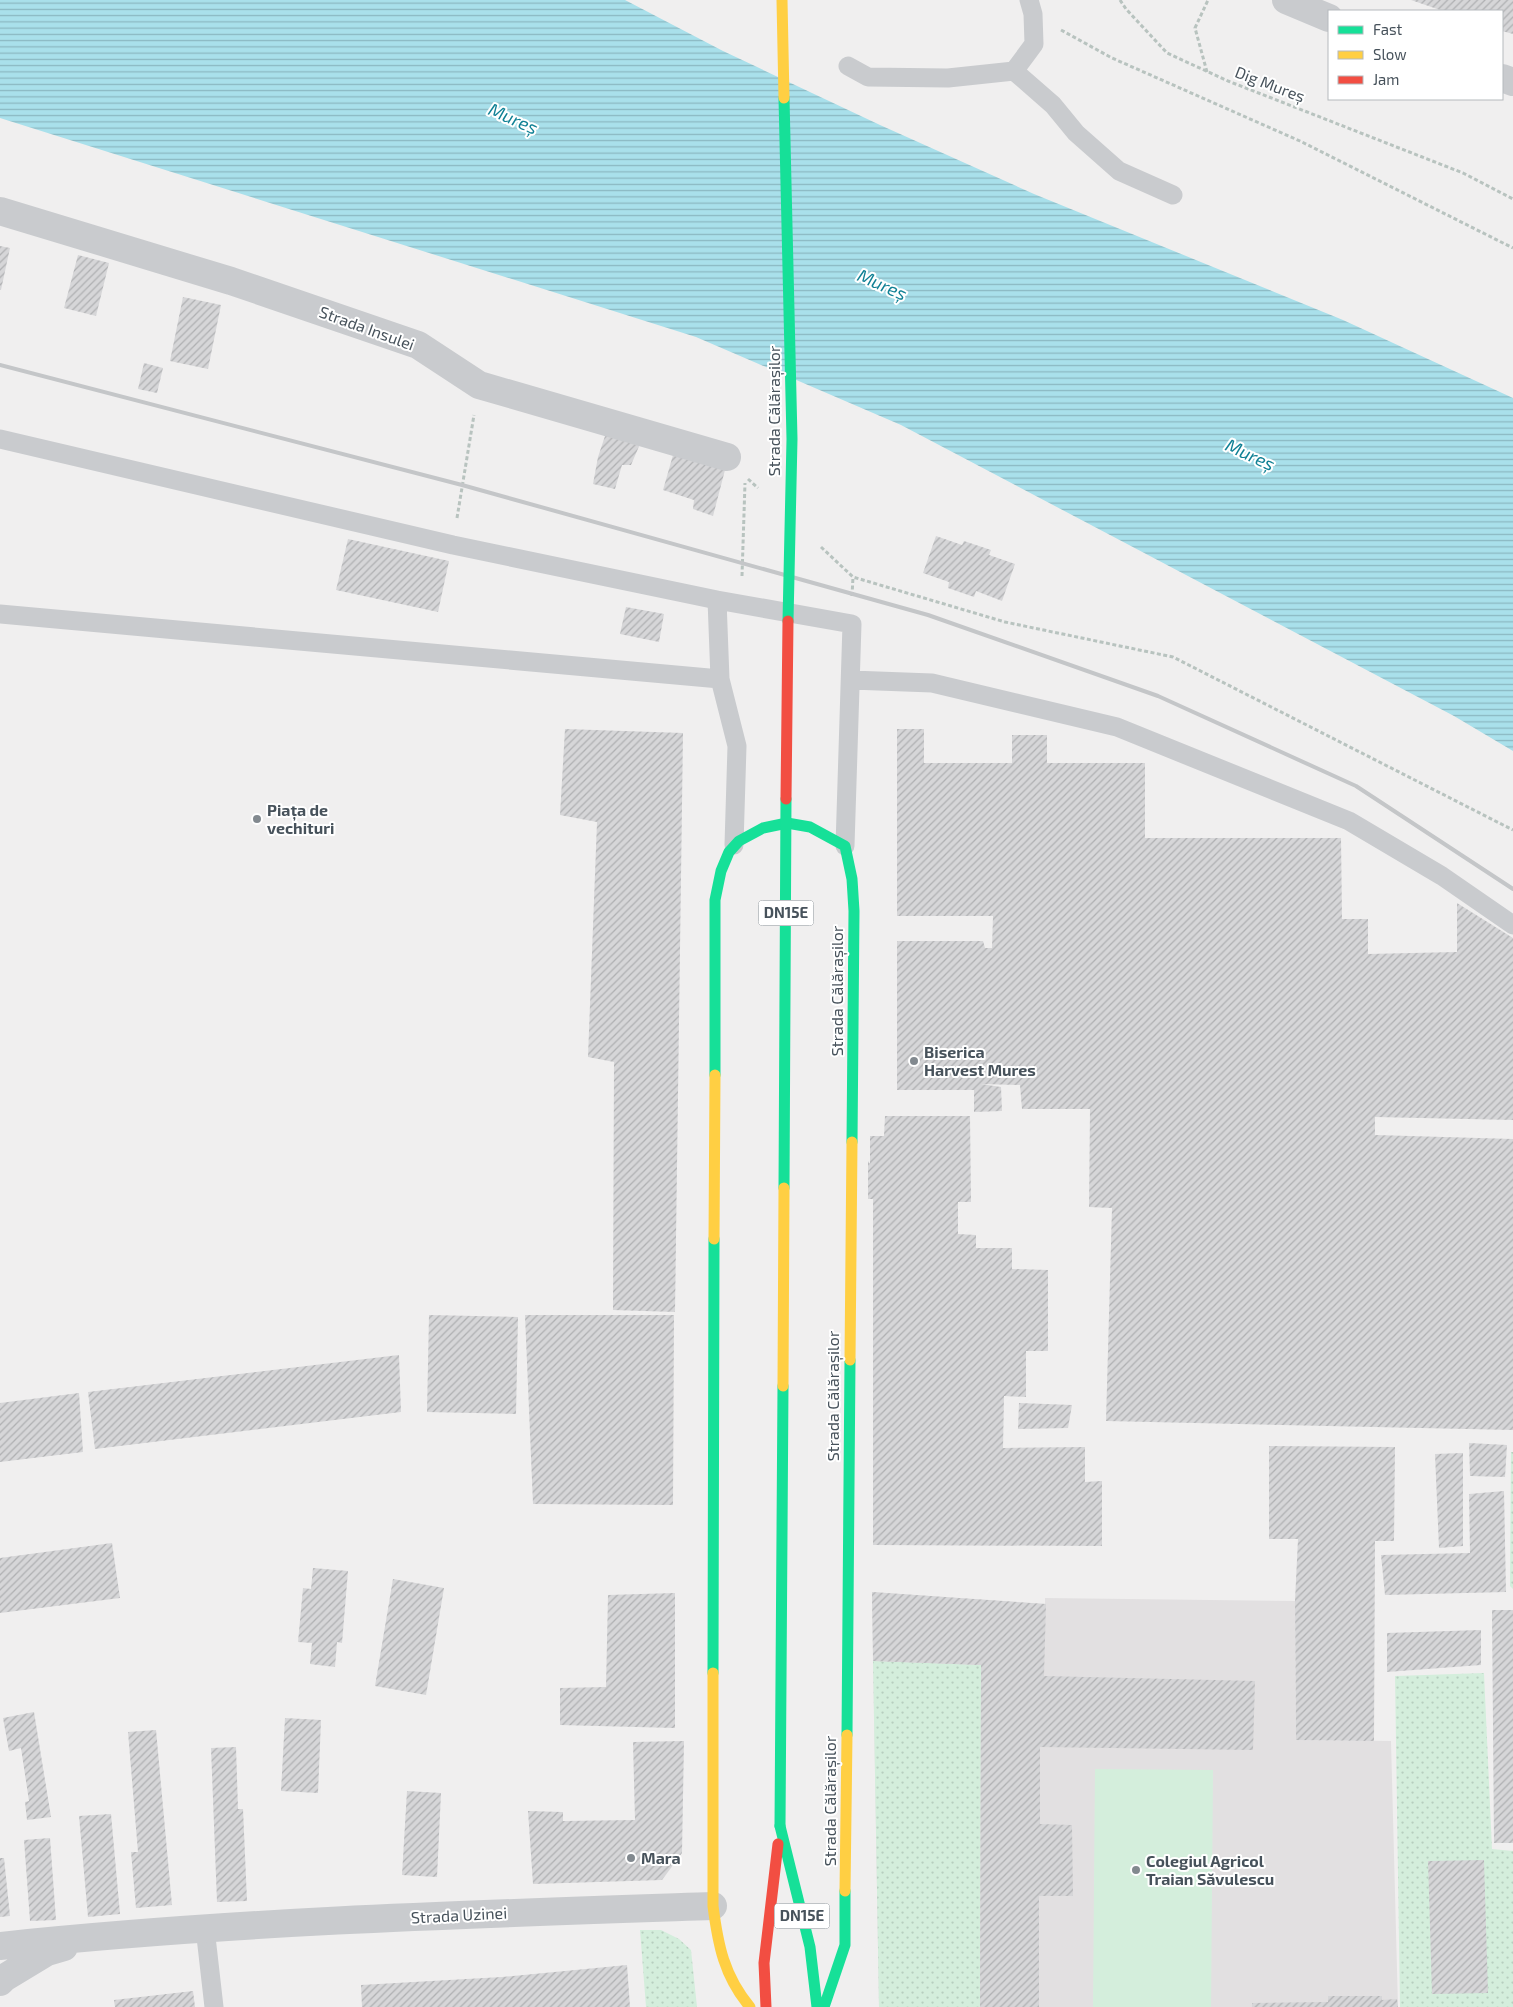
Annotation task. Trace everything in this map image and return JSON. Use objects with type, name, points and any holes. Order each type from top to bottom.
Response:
[{"type":"street","name":"Strada Călărașilor","points":[[766,2007],[764,1963],[780,1826],[787,655],[792,439],[782,0]]},
{"type":"street","points":[[1286,0],[1328,18]]},
{"type":"street","name":"Strada Insulei","points":[[0,211],[231,280],[418,345],[479,385],[727,457]]},
{"type":"street","points":[[750,2007],[736,1990],[718,1944],[713,1906],[715,900],[721,870],[734,845],[759,829],[786,822],[818,829],[845,846]]},
{"type":"street","name":"Strada Călărașilor","points":[[824,2007],[845,1945],[854,911],[852,879],[845,846]]},
{"type":"street","name":"Strada Călărașilor","points":[[780,1826],[810,1946],[817,2007]]},
{"type":"street","name":"Strada Uzinei","points":[[0,1946],[96,1936],[205,1928],[468,1914],[713,1906]]},
{"type":"street","name":"Strada Uzinei","points":[[0,1982],[47,1952],[96,1936]]},
{"type":"lane","points":[[1014,71],[1034,44],[1031,7]]},
{"type":"lane","points":[[848,66],[868,77],[948,78],[1014,71],[1053,105],[1076,133],[1119,171],[1173,196]]},
{"type":"lane","points":[[0,439],[453,545],[717,600],[852,624],[845,846]]},
{"type":"lane","points":[[717,600],[720,679],[737,746],[734,845]]},
{"type":"lane","points":[[0,614],[720,679]]},
{"type":"lane","points":[[851,680],[932,683],[1117,728],[1349,821],[1442,876],[1513,925]]},
{"type":"lane","points":[[205,1928],[214,2007]]},
{"type":"path","name":"Dig Mureș","points":[[1120,0],[1167,53],[1207,72],[1463,173],[1513,199]]},
{"type":"path","points":[[1207,72],[1195,28],[1208,0]]},
{"type":"path","points":[[1031,7],[1112,58],[1300,141],[1513,248]]},
{"type":"path","points":[[453,545],[479,385]]},
{"type":"path","points":[[742,604],[745,476],[759,489]]},
{"type":"path","points":[[817,544],[853,577],[1005,622],[1173,657],[1513,830]]},
{"type":"shaded area","name":"Colegiul Agricol Traian Săvulescu","points":[[872,1592],[1045,1604],[1045,1598],[1295,1601],[1296,1740],[1391,1741],[1398,2007],[879,2007]]},
{"type":"green space","points":[[1511,1452],[1513,1452],[1513,1589],[1510,1586]]},
{"type":"green space","points":[[873,1661],[981,1665],[980,2007],[879,2007]]},
{"type":"green space","points":[[1484,1673],[1492,1849],[1513,1851],[1513,2007],[1400,2007],[1395,1676]]},
{"type":"green space","points":[[1095,1769],[1213,1770],[1211,2007],[1093,2007]]},
{"type":"green space","points":[[640,1930],[661,1930],[679,1939],[691,1950],[697,2007],[646,2007]]},
{"type":"water","name":"Mureș","points":[[0,0],[625,0],[723,51],[880,125],[1034,194],[1343,320],[1513,398],[1513,751],[1454,716],[901,425],[696,337],[0,118]]},
{"type":"building","points":[[1411,0],[1513,0],[1513,34],[1503,31],[1503,10],[1440,10]]},
{"type":"building","points":[[0,246],[10,248],[1,290],[0,290]]},
{"type":"building","points":[[78,255],[109,263],[96,316],[64,308]]},
{"type":"building","points":[[183,297],[221,305],[208,369],[170,361]]},
{"type":"building","points":[[144,363],[163,368],[157,393],[138,389]]},
{"type":"building","points":[[608,427],[643,437],[631,465],[622,465],[615,489],[593,484],[598,457]]},
{"type":"building","points":[[673,455],[725,470],[713,516],[693,509],[694,500],[663,490]]},
{"type":"building","points":[[936,536],[962,545],[964,541],[991,550],[989,555],[1015,564],[1002,601],[976,591],[974,597],[948,588],[949,582],[923,573]]},
{"type":"building","points":[[348,539],[449,561],[438,612],[336,590]]},
{"type":"building","points":[[626,607],[664,614],[659,642],[620,634]]},
{"type":"building","points":[[565,729],[683,733],[675,1312],[613,1310],[614,1062],[588,1057],[597,822],[560,815]]},
{"type":"building","points":[[897,729],[924,729],[924,763],[1012,763],[1012,735],[1047,735],[1047,763],[1145,763],[1145,838],[1341,838],[1342,919],[1368,919],[1368,954],[1457,952],[1457,903],[1513,938],[1513,1120],[1375,1117],[1375,1135],[1513,1139],[1513,1430],[1106,1421],[1112,1208],[1089,1207],[1090,1109],[1022,1109],[1020,1085],[981,1084],[1001,1087],[1002,1111],[974,1112],[974,1090],[897,1090],[897,941],[983,941],[985,948],[992,948],[993,916],[897,916]]},
{"type":"building","points":[[885,1116],[970,1116],[971,1202],[958,1202],[958,1234],[976,1235],[976,1248],[1012,1248],[1012,1269],[1048,1270],[1048,1351],[1026,1351],[1026,1397],[1004,1396],[1003,1448],[1085,1447],[1085,1482],[1102,1481],[1102,1546],[873,1545],[873,1199],[868,1199],[868,1161],[870,1164],[870,1136],[884,1136]]},
{"type":"building","points":[[429,1315],[518,1317],[516,1414],[427,1412]]},
{"type":"building","points":[[525,1315],[674,1315],[673,1505],[533,1504]]},
{"type":"building","points":[[399,1355],[401,1412],[95,1449],[88,1392]]},
{"type":"building","points":[[79,1393],[83,1452],[0,1462],[0,1403]]},
{"type":"building","points":[[1019,1403],[1072,1405],[1068,1428],[1018,1429]]},
{"type":"building","points":[[1469,1443],[1507,1445],[1505,1477],[1470,1476]]},
{"type":"building","points":[[1269,1446],[1395,1447],[1394,1541],[1375,1541],[1374,1741],[1296,1740],[1295,1601],[1298,1539],[1269,1539]]},
{"type":"building","points":[[1463,1453],[1463,1546],[1439,1548],[1435,1454]]},
{"type":"building","points":[[1504,1491],[1506,1592],[1385,1595],[1381,1555],[1470,1553],[1469,1494]]},
{"type":"building","points":[[112,1543],[120,1598],[0,1613],[0,1558]]},
{"type":"building","points":[[313,1568],[348,1571],[342,1643],[337,1642],[335,1667],[310,1664],[312,1643],[298,1642],[303,1588],[311,1589]]},
{"type":"building","points":[[393,1579],[444,1588],[426,1695],[375,1686]]},
{"type":"building","points":[[872,1592],[1046,1604],[1044,1676],[1255,1681],[1253,1750],[1040,1747],[1040,1824],[1072,1825],[1073,1896],[1039,1896],[1039,2007],[980,2007],[981,1665],[873,1661]]},
{"type":"building","points":[[675,1593],[675,1728],[560,1725],[560,1688],[606,1687],[608,1595]]},
{"type":"building","points":[[1492,1610],[1513,1610],[1513,1843],[1494,1843]]},
{"type":"building","points":[[1481,1630],[1481,1665],[1387,1672],[1387,1633]]},
{"type":"building","points":[[34,1712],[51,1817],[27,1820],[25,1802],[29,1801],[21,1748],[9,1751],[3,1718]]},
{"type":"building","points":[[285,1718],[321,1720],[318,1793],[281,1791]]},
{"type":"building","points":[[156,1730],[172,1905],[136,1908],[131,1852],[138,1852],[128,1732]]},
{"type":"building","points":[[684,1741],[682,1853],[662,1880],[533,1884],[528,1811],[563,1812],[563,1821],[635,1820],[633,1742]]},
{"type":"building","points":[[236,1747],[238,1809],[243,1809],[247,1901],[217,1902],[211,1748]]},
{"type":"building","points":[[407,1791],[441,1793],[437,1877],[402,1875]]},
{"type":"building","points":[[111,1814],[120,1914],[88,1917],[79,1816]]},
{"type":"building","points":[[50,1838],[56,1920],[30,1921],[24,1840]]},
{"type":"building","points":[[0,1858],[4,1858],[10,1916],[0,1917]]},
{"type":"building","points":[[1484,1860],[1488,1993],[1432,1994],[1428,1861]]},
{"type":"building","points":[[627,1965],[630,2007],[362,2007],[361,1985],[502,1977]]},
{"type":"building","points":[[193,1991],[195,2007],[115,2007],[114,2000]]},
{"type":"building","points":[[1328,1996],[1382,1996],[1382,2000],[1397,1999],[1398,2007],[1252,2007],[1252,2003],[1328,2002]]},
{"type":"railway","points":[[0,365],[462,485],[928,615],[1158,696],[1356,786],[1513,889]]},
{"type":"traffic: fast","points":[[784,98],[792,439],[788,621]]},
{"type":"traffic: fast","points":[[784,1188],[786,799]]},
{"type":"traffic: fast","points":[[715,1075],[715,900],[721,871],[729,852],[739,841],[763,828],[787,823],[810,827],[845,846],[852,879],[854,911],[852,1142]]},
{"type":"traffic: fast","points":[[713,1673],[714,1239]]},
{"type":"traffic: fast","points":[[847,1735],[850,1360]]},
{"type":"traffic: fast","points":[[780,1826],[783,1386]]},
{"type":"traffic: fast","points":[[780,1826],[810,1947],[817,2007]]},
{"type":"traffic: fast","points":[[824,2007],[845,1945],[845,1891]]},
{"type":"traffic: slow","points":[[782,0],[784,98]]},
{"type":"traffic: slow","points":[[714,1239],[715,1075]]},
{"type":"traffic: slow","points":[[850,1360],[852,1142]]},
{"type":"traffic: slow","points":[[783,1386],[784,1188]]},
{"type":"traffic: slow","points":[[713,1673],[713,1906],[717,1934],[728,1972],[750,2007]]},
{"type":"traffic: slow","points":[[845,1891],[847,1735]]},
{"type":"traffic: jam","points":[[786,799],[788,621]]},
{"type":"traffic: jam","points":[[766,2007],[764,1963],[778,1844]]},
{"type":"place","name":"Piața de vechituri","points":[[257,819]]},
{"type":"place","name":"Biserica Harvest Mures","points":[[914,1061]]},
{"type":"place","name":"Mara","points":[[631,1858]]},
{"type":"place","name":"Colegiul Agricol Traian Săvulescu","points":[[1136,1870]]}]
